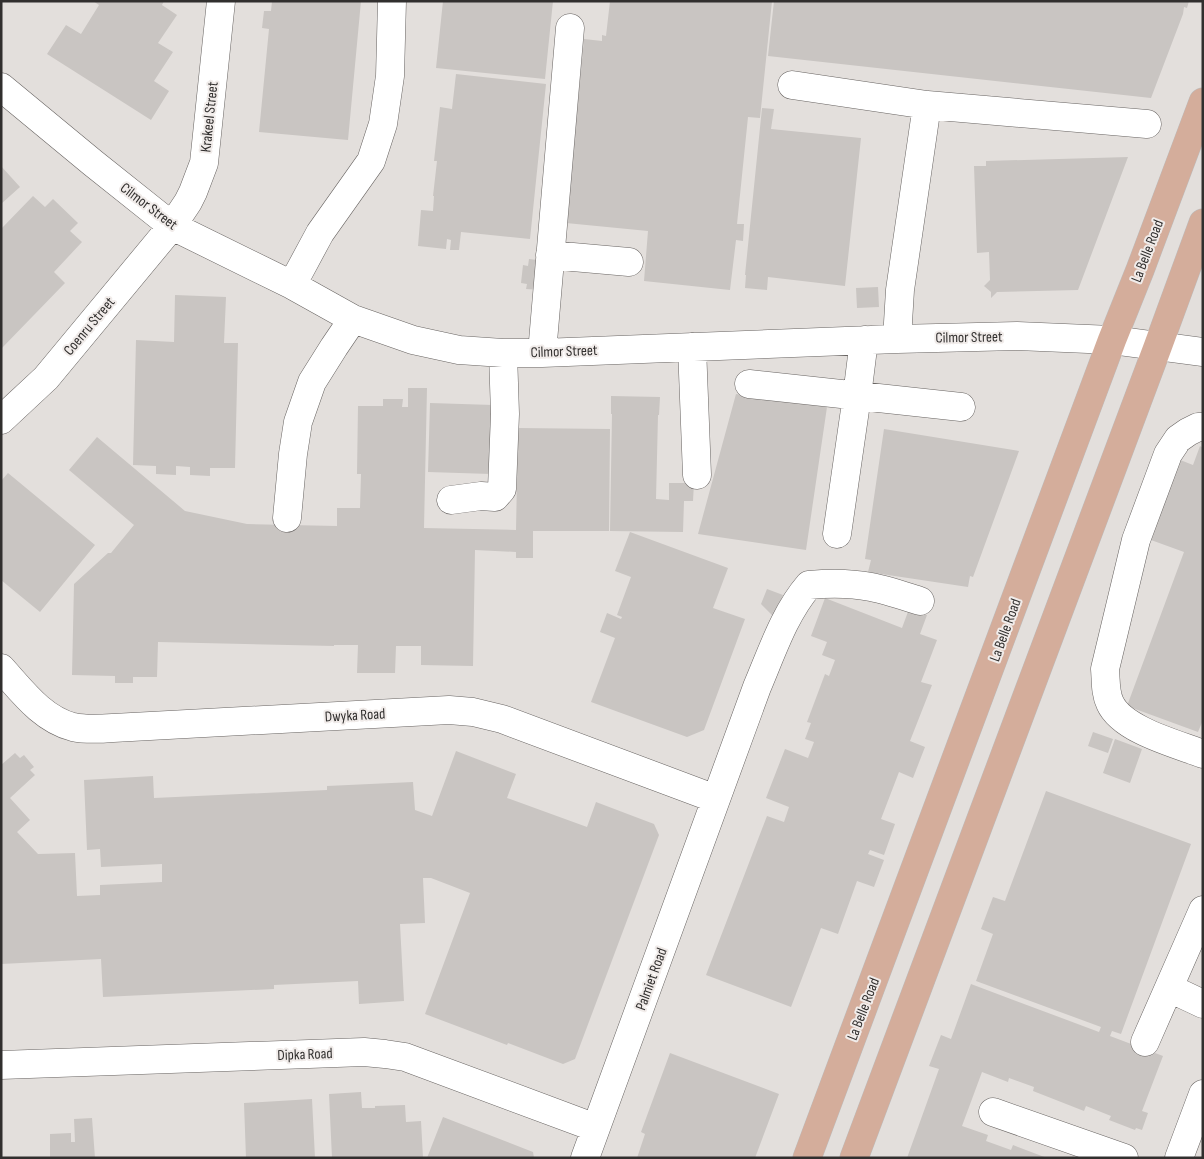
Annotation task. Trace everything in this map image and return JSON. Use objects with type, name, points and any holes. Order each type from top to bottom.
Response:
[{"type":"main road","name":"La Belle Road","points":[[807,1158],[1112,340],[1203,102]]},
{"type":"main road","points":[[854,1158],[1203,223]]},
{"type":"street","name":"Krakeel Street","points":[[172,226],[188,202],[204,163],[221,1]]},
{"type":"street","points":[[292,285],[320,233],[371,161],[383,124],[390,76],[392,1]]},
{"type":"street","points":[[542,352],[570,28]]},
{"type":"street","points":[[792,85],[928,105],[1147,124]]},
{"type":"street","name":"Cilmor Street","points":[[1,87],[172,226],[292,285],[353,319],[413,340],[459,350],[542,352],[1017,336],[1112,340],[1203,352]]},
{"type":"street","points":[[896,339],[900,290],[928,105]]},
{"type":"street","name":"Coenru Street","points":[[1,420],[46,378],[172,226]]},
{"type":"street","points":[[550,255],[629,262]]},
{"type":"street","points":[[287,518],[298,422],[312,382],[353,319]]},
{"type":"street","points":[[837,534],[864,340]]},
{"type":"street","points":[[692,347],[697,475]]},
{"type":"street","points":[[451,500],[481,496],[495,497],[502,489],[505,414],[504,352]]},
{"type":"street","points":[[749,384],[961,407]]},
{"type":"street","points":[[1203,427],[1198,427],[1178,439],[1168,454],[1136,540],[1105,669],[1110,703],[1120,717],[1142,731],[1203,754]]},
{"type":"street","name":"Palmiet Road","points":[[585,1158],[758,687],[784,624],[799,596],[808,585],[844,584],[871,587],[920,601]]},
{"type":"street","name":"Dwyka Road","points":[[1,668],[29,699],[45,713],[64,724],[75,727],[87,729],[113,728],[449,710],[473,712],[502,719],[716,799]]},
{"type":"street","points":[[1146,1042],[1203,910]]},
{"type":"street","points":[[1169,988],[1203,1004]]},
{"type":"street","name":"Dipka Road","points":[[1,1065],[364,1052],[385,1054],[405,1057],[596,1128]]},
{"type":"street","points":[[1179,1158],[1197,1129],[1203,1094]]},
{"type":"street","points":[[993,1112],[1124,1158]]},
{"type":"building","points":[[93,1],[164,1],[162,5],[177,15],[158,43],[173,52],[154,81],[169,91],[151,120],[47,54],[66,25],[81,34],[99,5]]},
{"type":"building","points":[[272,1],[361,1],[348,140],[259,132],[269,29],[262,28],[264,11],[271,11]]},
{"type":"building","points":[[443,1],[553,1],[545,79],[436,68]]},
{"type":"building","points":[[610,1],[772,1],[760,118],[748,117],[737,224],[744,224],[743,241],[736,240],[730,290],[644,281],[648,231],[566,223],[584,39],[602,41],[602,35],[606,36]]},
{"type":"building","points":[[774,1],[1189,1],[1187,8],[1184,7],[1151,98],[768,56]]},
{"type":"building","points":[[456,74],[546,84],[530,239],[461,232],[459,250],[450,250],[451,240],[447,239],[446,249],[418,246],[421,210],[433,211],[437,161],[434,161],[440,107],[452,109]]},
{"type":"building","points":[[762,108],[774,109],[771,129],[861,138],[845,286],[768,277],[767,290],[745,288]]},
{"type":"building","points":[[1128,157],[1078,290],[997,292],[991,298],[991,292],[984,286],[990,280],[989,252],[977,253],[974,166],[986,166],[986,161]]},
{"type":"building","points":[[1,166],[20,187],[1,204]]},
{"type":"building","points":[[33,196],[45,207],[53,199],[78,223],[70,231],[82,242],[54,272],[65,283],[1,349],[1,229]]},
{"type":"building","points":[[529,259],[545,261],[541,290],[526,289],[527,284],[521,283],[523,265],[528,266]]},
{"type":"building","points":[[878,287],[879,307],[857,308],[856,288]]},
{"type":"building","points":[[175,295],[226,297],[224,343],[238,343],[235,468],[210,468],[210,476],[190,475],[190,467],[176,466],[176,475],[156,474],[156,466],[133,465],[136,340],[174,342]]},
{"type":"building","points":[[408,388],[427,388],[424,528],[516,530],[518,428],[610,429],[609,531],[533,531],[533,558],[516,558],[516,552],[475,550],[473,666],[421,665],[421,646],[396,646],[395,673],[357,673],[358,645],[158,642],[157,677],[133,677],[133,683],[115,683],[115,676],[72,675],[74,584],[108,553],[111,553],[134,525],[69,470],[97,437],[185,511],[247,524],[337,526],[337,508],[360,508],[361,474],[357,474],[358,406],[383,406],[383,399],[403,399],[402,407],[408,407]]},
{"type":"building","points":[[736,394],[827,407],[806,550],[698,534]]},
{"type":"building","points":[[611,396],[660,397],[656,499],[669,500],[669,483],[694,483],[693,501],[684,501],[683,532],[610,531]]},
{"type":"building","points":[[430,403],[493,405],[491,474],[428,472]]},
{"type":"building","points":[[884,429],[1019,451],[973,577],[970,576],[968,587],[868,572],[871,560],[865,559]]},
{"type":"building","points":[[1200,446],[1203,448],[1203,720],[1198,732],[1127,706],[1184,552],[1140,536],[1170,456],[1193,465]]},
{"type":"building","points":[[8,473],[95,545],[40,612],[1,580],[1,481]]},
{"type":"building","points":[[630,532],[728,568],[713,608],[745,619],[704,730],[687,737],[591,702],[615,638],[600,632],[607,613],[621,619],[622,617],[617,615],[631,577],[615,571]]},
{"type":"building","points":[[767,589],[783,595],[774,617],[761,604]]},
{"type":"building","points":[[825,598],[902,628],[909,609],[927,615],[920,634],[937,640],[921,682],[932,685],[910,741],[925,747],[913,778],[899,772],[881,819],[895,824],[884,855],[870,850],[868,854],[884,860],[874,887],[857,881],[838,934],[821,928],[791,1007],[706,975],[767,816],[784,822],[789,807],[766,798],[785,749],[808,758],[814,742],[805,739],[811,723],[807,722],[825,674],[829,676],[835,660],[822,655],[827,642],[811,636]]},
{"type":"building","points":[[1093,732],[1113,739],[1108,753],[1088,746]]},
{"type":"building","points":[[1115,739],[1142,749],[1130,783],[1103,773]]},
{"type":"building","points":[[456,751],[516,774],[507,798],[587,827],[596,802],[654,824],[659,835],[575,1059],[563,1064],[425,1014],[470,893],[431,878],[423,878],[425,923],[400,924],[404,1001],[359,1004],[358,981],[274,985],[274,989],[103,997],[101,959],[1,964],[1,765],[15,753],[20,758],[24,755],[34,767],[30,770],[35,775],[10,798],[30,820],[17,832],[38,854],[75,853],[77,896],[100,895],[100,885],[162,882],[162,864],[101,867],[100,849],[87,850],[84,780],[153,776],[154,798],[327,790],[327,786],[413,782],[415,810],[432,816]]},
{"type":"building","points":[[1046,791],[1191,844],[1121,1034],[1112,1031],[1110,1036],[1163,1056],[1142,1111],[1148,1113],[1142,1130],[1136,1128],[1135,1130],[1109,1120],[1111,1116],[1086,1106],[1084,1111],[1033,1091],[1034,1087],[1009,1078],[1008,1082],[982,1072],[962,1126],[988,1135],[986,1141],[1011,1150],[1013,1145],[1047,1158],[907,1158],[939,1069],[929,1066],[941,1035],[951,1039],[971,984],[1099,1032],[1101,1027],[976,981],[993,934],[981,929],[993,897],[1005,901]]},
{"type":"building","points":[[670,1053],[779,1094],[755,1158],[637,1158],[645,1134],[641,1132]]},
{"type":"building","points":[[361,1092],[362,1108],[405,1105],[406,1122],[421,1121],[423,1158],[332,1158],[329,1094]]},
{"type":"building","points":[[312,1099],[315,1158],[246,1158],[244,1103]]},
{"type":"building","points":[[443,1117],[533,1152],[534,1158],[427,1158]]},
{"type":"building","points":[[92,1118],[95,1158],[50,1158],[50,1134],[71,1133],[71,1142],[75,1142],[74,1119]]}]
